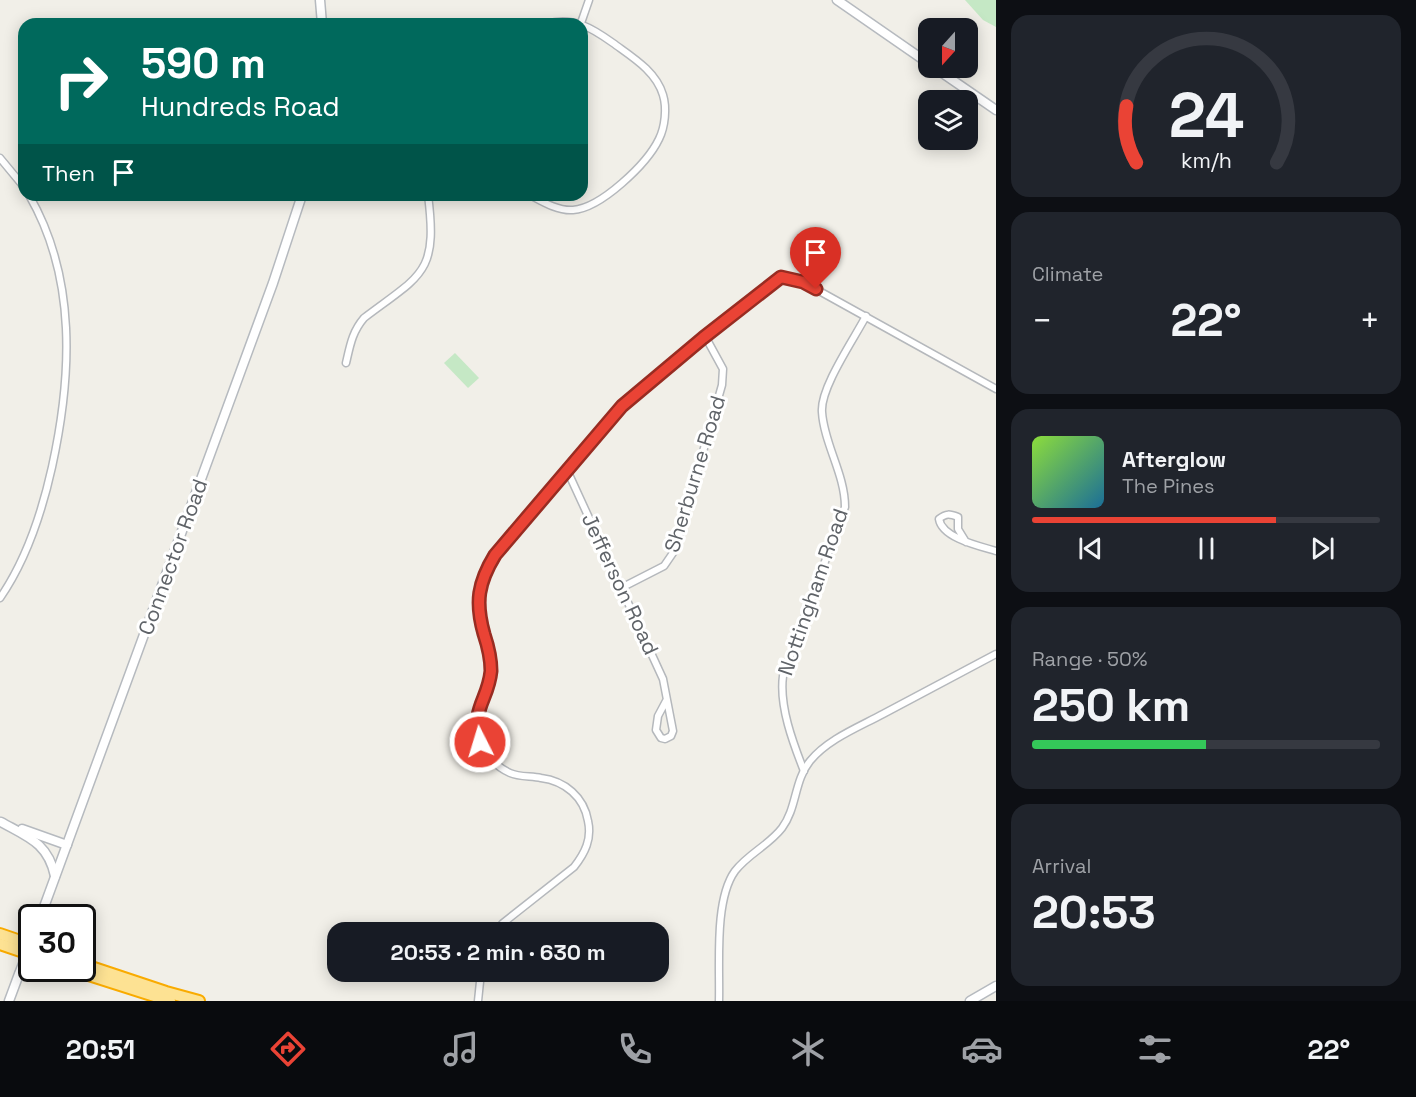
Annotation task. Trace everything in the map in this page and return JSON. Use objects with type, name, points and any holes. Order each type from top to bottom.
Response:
[{"type":"highway","points":[[0,934],[18,939]]},
{"type":"highway","points":[[0,944],[18,950]]},
{"type":"highway","points":[[96,969],[199,1001]]},
{"type":"highway","points":[[96,977],[170,1001]]},
{"type":"street","points":[[320,0],[322,18]]},
{"type":"street","points":[[583,18],[589,0]]},
{"type":"street","points":[[837,0],[918,56]]},
{"type":"street","points":[[543,201],[558,208],[571,210],[587,207],[620,185],[654,148],[660,137],[665,109],[663,94],[656,80],[645,67],[588,27]]},
{"type":"street","points":[[950,78],[996,110]]},
{"type":"street","points":[[0,158],[18,180]]},
{"type":"street","points":[[0,598],[17,571],[42,505],[63,412],[67,369],[65,321],[58,272],[52,244],[32,201]]},
{"type":"street","name":"Connector Road","points":[[45,904],[273,283],[300,201]]},
{"type":"street","points":[[346,363],[352,336],[364,318],[417,277],[427,262],[432,239],[429,201]]},
{"type":"street","points":[[504,922],[574,867],[583,855],[590,826],[579,798],[568,788],[555,781],[511,774],[487,755],[480,742],[476,728],[477,713],[491,670],[478,611],[478,596],[495,555],[633,395],[781,277],[803,282],[996,389]]},
{"type":"street","name":"Nottingham Road","points":[[804,771],[790,733],[782,685],[845,507],[844,493],[823,419],[823,398],[866,316]]},
{"type":"street","name":"Sherburne Road","points":[[621,588],[664,566],[675,550],[722,385],[723,369],[705,336]]},
{"type":"street","name":"Jefferson Road","points":[[567,470],[663,679],[673,731],[671,736],[665,739],[661,738],[656,730],[656,722],[666,701]]},
{"type":"street","points":[[966,542],[958,529],[958,517],[951,514],[939,519],[940,526],[945,531],[966,542],[996,551]]},
{"type":"street","points":[[719,1001],[721,912],[728,883],[746,859],[780,830],[789,818],[796,789],[809,762],[820,751],[845,735],[996,654]]},
{"type":"street","points":[[1,822],[67,845]]},
{"type":"street","points":[[1,822],[39,843],[48,854],[55,877]]},
{"type":"street","points":[[9,1001],[18,977]]},
{"type":"street","points":[[478,1001],[480,982]]},
{"type":"street","points":[[970,1001],[996,986]]},
{"type":"green space","points":[[965,0],[996,0],[996,27],[983,20]]},
{"type":"green space","points":[[455,353],[479,378],[468,388],[444,363]]},
{"type":"route","points":[[480,742],[476,728],[477,713],[491,670],[478,611],[478,596],[487,567],[495,555],[622,406],[644,385],[781,277],[803,282],[816,289]]}]
